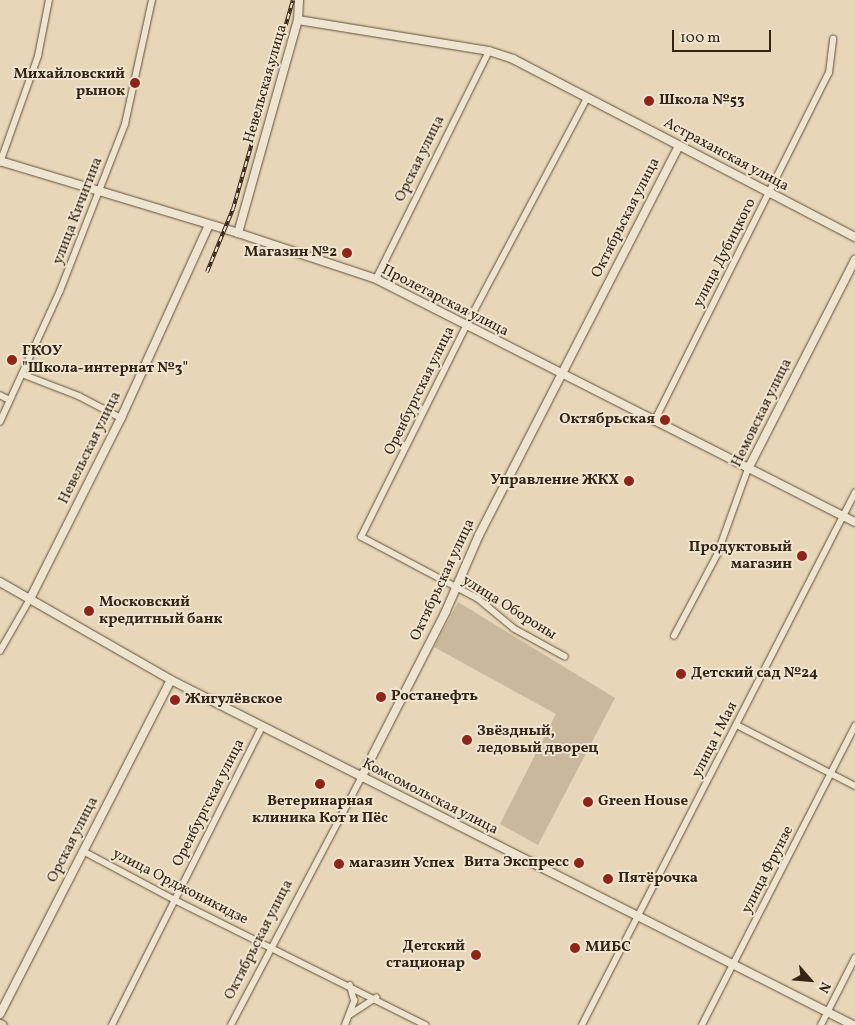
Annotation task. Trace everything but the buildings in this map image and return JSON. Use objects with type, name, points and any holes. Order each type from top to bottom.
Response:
[{"type":"main road","name":"Невельская улица","points":[[238,233],[298,20],[299,0]]},
{"type":"main road","name":"Астраханская улица","points":[[298,20],[488,52],[513,59],[769,194],[855,237]]},
{"type":"main road","name":"Октябрьская улица","points":[[360,778],[456,589],[479,535],[679,146]]},
{"type":"main road","name":"Пролетарская улица","points":[[0,162],[101,190],[376,279],[561,376],[855,522]]},
{"type":"main road","name":"Невельская улица","points":[[30,599],[121,418],[209,224]]},
{"type":"main road","name":"Немовская улица","points":[[748,469],[855,260]]},
{"type":"main road","name":"Комсомольская улица","points":[[0,582],[171,680],[360,778],[639,916],[853,1025]]},
{"type":"main road","name":"Орская улица","points":[[0,1014],[171,680]]},
{"type":"street","points":[[0,162],[38,56],[49,0]]},
{"type":"street","name":"улица Кичигина","points":[[0,422],[8,399],[22,374],[60,291],[101,190],[132,103],[152,0]]},
{"type":"street","name":"улица Дубицкого","points":[[654,422],[830,73],[833,39]]},
{"type":"street","name":"Орская улица","points":[[376,279],[488,52]]},
{"type":"street","name":"Оренбургская улица","points":[[361,537],[466,326],[587,98]]},
{"type":"street","points":[[22,374],[79,396],[121,418]]},
{"type":"street","points":[[0,395],[8,399]]},
{"type":"street","name":"Немовская улица","points":[[674,636],[717,555],[748,469]]},
{"type":"street","name":"улица 1 Мая","points":[[582,1025],[855,493]]},
{"type":"street","name":"улица Обороны","points":[[361,537],[478,599],[514,629],[565,657]]},
{"type":"street","name":"Невельская улица","points":[[0,651],[30,599]]},
{"type":"street","points":[[737,725],[855,786]]},
{"type":"street","name":"улица Фрунзе","points":[[702,1025],[855,726]]},
{"type":"street","name":"Оренбургская улица","points":[[112,1025],[262,727]]},
{"type":"street","name":"Октябрьская улица","points":[[231,1025],[360,778]]},
{"type":"street","name":"улица Орджоникидзе","points":[[83,851],[174,900],[376,998],[426,1025]]},
{"type":"street","points":[[821,1025],[855,958]]},
{"type":"street","points":[[346,1025],[354,1001],[350,986]]},
{"type":"street","points":[[351,1014],[376,998]]},
{"type":"shaded area","points":[[458,602],[615,698],[538,845],[500,824],[556,714],[434,647]]},
{"type":"railway","points":[[207,272],[233,209],[293,0]]},
{"type":"place","name":"Михайловский рынок","points":[[135,83]]},
{"type":"place","name":"Школа №53","points":[[649,101]]},
{"type":"place","name":"Магазин №2","points":[[347,253]]},
{"type":"place","name":"ГКОУ \"Школа-интернат №3\"","points":[[12,360]]},
{"type":"place","name":"Октябрьская","points":[[665,420]]},
{"type":"place","name":"Управление ЖКХ","points":[[629,481]]},
{"type":"place","name":"Продуктовый магазин","points":[[802,556]]},
{"type":"place","name":"Московский кредитный банк","points":[[89,611]]},
{"type":"place","name":"Детский сад №24","points":[[681,674]]},
{"type":"place","name":"Ростанефть","points":[[381,697]]},
{"type":"place","name":"Жигулёвское","points":[[175,700]]},
{"type":"place","name":"Звёздный, ледовый дворец","points":[[467,740]]},
{"type":"place","name":"Ветеринарная клиника Кот и Пёс","points":[[320,784]]},
{"type":"place","name":"Green House","points":[[588,802]]},
{"type":"place","name":"Вита Экспресс","points":[[579,863]]},
{"type":"place","name":"магазин Успех","points":[[339,864]]},
{"type":"place","name":"Пятёрочка","points":[[608,879]]},
{"type":"place","name":"МИБС","points":[[575,948]]},
{"type":"place","name":"Детский стационар","points":[[476,955]]}]
